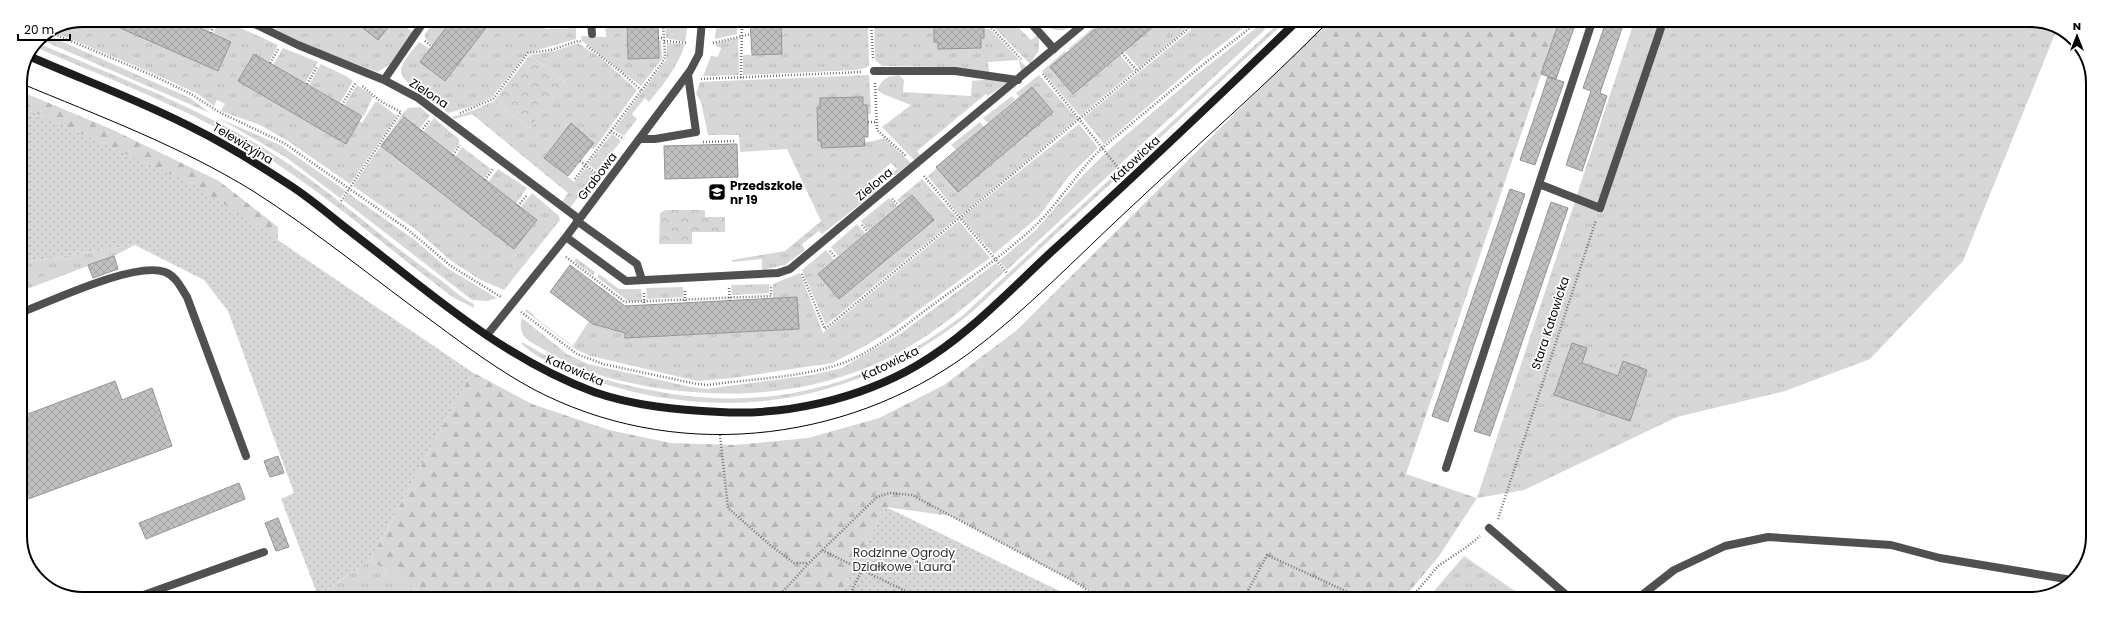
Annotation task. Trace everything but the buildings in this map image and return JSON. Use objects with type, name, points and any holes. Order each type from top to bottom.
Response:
[{"type":"main road","name":"Katowicka","points":[[422,286],[487,335],[517,355],[561,378],[597,393],[643,405],[683,410],[736,413],[793,410],[862,390],[915,367],[957,339],[1139,173],[1291,27]]},
{"type":"main road","name":"Telewizyjna","points":[[33,58],[196,129],[243,155],[293,187],[422,286]]},
{"type":"street","name":"Zielona","points":[[264,27],[298,45],[384,80],[418,98],[637,264],[642,284]]},
{"type":"street","points":[[384,80],[420,27]]},
{"type":"street","points":[[592,27],[592,34]]},
{"type":"street","name":"Grabowa","points":[[487,335],[512,306],[566,237],[688,75],[699,54],[701,27]]},
{"type":"street","points":[[1034,27],[1054,49]]},
{"type":"street","name":"Zielona","points":[[566,237],[626,281],[642,284],[778,273],[790,269],[1080,27]]},
{"type":"street","points":[[1446,468],[1590,27]]},
{"type":"street","points":[[1539,184],[1600,208],[1661,27]]},
{"type":"street","points":[[874,71],[955,71],[1018,80]]},
{"type":"street","points":[[640,139],[655,139],[696,132],[688,75]]},
{"type":"street","points":[[27,310],[127,272],[152,269],[166,272],[177,282],[186,297],[246,456]]},
{"type":"street","points":[[1489,528],[1564,592]]},
{"type":"street","points":[[1647,592],[1682,567],[1725,546],[1768,537],[1891,545],[1940,558],[2065,579]]},
{"type":"street","points":[[152,592],[264,552]]},
{"type":"path","points":[[211,33],[213,27]]},
{"type":"path","points":[[575,179],[662,63],[665,57],[663,27]]},
{"type":"path","points":[[741,78],[740,57],[743,49],[742,27]]},
{"type":"path","points":[[871,27],[877,130],[916,165]]},
{"type":"path","points":[[991,27],[1030,69]]},
{"type":"path","points":[[800,270],[825,328],[1138,71],[1188,29],[1188,27]]},
{"type":"path","points":[[56,35],[154,76],[191,94],[219,112],[276,138],[413,233],[451,266],[497,293],[567,349],[598,363],[690,383],[708,385],[818,370],[849,361],[895,333],[995,259],[1037,224],[1088,162],[1102,148],[1200,67],[1251,27]]},
{"type":"path","points":[[713,43],[751,34]]},
{"type":"path","points":[[658,38],[689,43]]},
{"type":"path","points":[[444,118],[493,100],[528,53],[551,50],[578,41],[620,71],[641,90]]},
{"type":"path","points":[[270,63],[281,44]]},
{"type":"path","points":[[1122,53],[1138,71]]},
{"type":"path","points":[[307,84],[320,61]]},
{"type":"path","points":[[1040,70],[1119,169]]},
{"type":"path","points":[[699,79],[874,71]]},
{"type":"path","points":[[352,78],[380,101],[401,112]]},
{"type":"path","points":[[342,105],[356,81]]},
{"type":"path","points":[[341,201],[401,112],[405,109]]},
{"type":"path","points":[[421,131],[433,116]]},
{"type":"path","points":[[868,122],[877,122]]},
{"type":"path","points":[[611,131],[621,137]]},
{"type":"path","points":[[452,155],[461,144]]},
{"type":"path","points":[[580,161],[594,172]]},
{"type":"path","points":[[485,180],[496,166]]},
{"type":"path","points":[[918,181],[928,172]]},
{"type":"path","points":[[924,176],[1007,273]]},
{"type":"path","points":[[518,206],[531,190]]},
{"type":"path","points":[[887,198],[895,196]]},
{"type":"path","points":[[891,197],[899,206]]},
{"type":"path","name":"Stara Katowicka","points":[[1416,592],[1438,566],[1468,546],[1497,521],[1600,208]]},
{"type":"path","points":[[642,284],[644,305]]},
{"type":"path","points":[[729,286],[730,300]]},
{"type":"path","points":[[720,435],[728,508],[770,545],[794,562],[809,563]]},
{"type":"path","points":[[782,592],[809,563],[877,497],[890,492],[912,495],[1077,583],[1090,592]]},
{"type":"path","points":[[822,550],[908,592]]},
{"type":"path","points":[[1247,592],[1267,555],[1347,592]]},
{"type":"path","points":[[851,592],[862,570]]},
{"type":"green space","points":[[120,27],[218,71],[231,42],[213,34],[216,27],[238,27],[278,45],[269,62],[254,54],[238,81],[346,143],[359,121],[362,123],[375,102],[378,102],[397,116],[350,184],[288,141],[262,126],[221,111],[225,104],[217,100],[214,106],[198,94],[157,75],[58,34],[72,28]]},
{"type":"green space","points":[[198,27],[212,27],[209,32]]},
{"type":"green space","points":[[274,27],[406,27],[413,32],[390,64],[378,72],[335,56],[286,35]]},
{"type":"green space","points":[[430,27],[447,27],[433,46],[425,38],[425,34]]},
{"type":"green space","points":[[487,27],[545,27],[545,29],[576,28],[576,39],[527,53],[492,97],[476,105],[449,113],[413,88],[403,76],[401,71],[403,64],[419,42],[430,49],[420,62],[445,81]]},
{"type":"green space","points":[[605,27],[627,27],[628,59],[659,58],[659,41],[661,40],[662,59],[641,86],[582,41],[581,36],[606,37]]},
{"type":"green space","points":[[665,27],[687,27],[685,42],[666,38]]},
{"type":"green space","points":[[716,27],[737,27],[737,34],[715,39]]},
{"type":"green space","points":[[781,27],[868,27],[869,65],[865,68],[857,70],[743,75],[743,55],[782,54]]},
{"type":"green space","points":[[874,27],[934,27],[934,42],[938,42],[938,49],[984,38],[984,29],[990,29],[1027,68],[1021,71],[1019,60],[988,62],[989,72],[947,67],[882,66],[875,60]]},
{"type":"green space","points":[[994,27],[1018,27],[1031,40],[1039,34],[1039,50],[1030,64]]},
{"type":"green space","points":[[1047,27],[1071,27],[1061,30]]},
{"type":"green space","points":[[1094,27],[1098,27],[1069,50],[1068,49]]},
{"type":"green space","points":[[1153,27],[1185,27],[1185,30],[1139,68],[1124,51]]},
{"type":"green space","points":[[1191,27],[1244,27],[1198,63],[1104,144],[1083,118],[1191,30]]},
{"type":"green space","points":[[1257,27],[1268,27],[1007,270],[999,261],[1036,230],[1082,176],[1112,147],[1200,72]]},
{"type":"green space","points":[[1275,27],[1280,27],[971,313],[930,343],[886,367],[842,384],[796,396],[748,402],[700,402],[651,396],[602,383],[570,372],[548,362],[528,350],[521,343],[524,343],[561,364],[602,379],[630,386],[658,392],[712,398],[751,398],[789,394],[825,386],[861,374],[896,358],[929,339],[962,316]]},
{"type":"green space","points":[[1322,27],[1557,27],[1406,474],[1477,498],[1439,556],[1409,592],[1093,592],[951,516],[886,507],[841,592],[422,592],[370,560],[472,372],[532,404],[609,430],[671,443],[735,445],[808,438],[879,418],[944,385],[1017,330]]},
{"type":"green space","points":[[1632,27],[2037,27],[2055,33],[1963,261],[1870,359],[1785,391],[1677,417],[1524,490],[1477,498]]},
{"type":"green space","points":[[52,37],[190,98],[210,113],[46,42]]},
{"type":"green space","points":[[738,38],[739,75],[703,76],[711,56],[718,57],[721,48],[715,46],[716,43]]},
{"type":"green space","points":[[578,43],[602,59],[637,90],[594,149],[590,148],[594,142],[571,124],[544,157],[574,182],[586,168],[595,174],[570,208],[562,202],[568,193],[472,114],[455,119],[452,117],[472,111],[494,101],[530,128],[565,82],[530,55],[555,51]]},
{"type":"green space","points":[[667,43],[685,44],[679,60],[660,89],[649,102],[645,98],[632,114],[637,119],[624,136],[614,130],[666,60]]},
{"type":"green space","points":[[43,45],[139,85],[238,133],[317,184],[463,298],[474,304],[474,308],[454,298],[324,197],[270,159],[192,115],[40,49]]},
{"type":"green space","points":[[283,48],[318,62],[305,83],[273,65]]},
{"type":"green space","points":[[1065,51],[1067,53],[1050,67],[1073,94],[1120,55],[1134,71],[1080,116],[1042,71]]},
{"type":"green space","points":[[530,55],[565,82],[530,128],[494,101]]},
{"type":"green space","points":[[321,64],[353,81],[340,103],[309,85]]},
{"type":"green space","points":[[869,75],[871,114],[867,114],[863,105],[863,97],[817,107],[818,141],[821,141],[822,148],[864,146],[864,142],[884,138],[911,163],[895,175],[893,173],[897,169],[891,163],[870,181],[877,191],[822,234],[819,231],[802,244],[805,250],[785,265],[762,270],[762,259],[732,262],[732,260],[785,251],[821,221],[787,149],[740,152],[739,135],[708,135],[701,102],[696,94],[700,82]]},
{"type":"green space","points":[[899,75],[904,80],[903,92],[971,96],[972,81],[989,79],[1008,82],[988,96],[986,94],[917,151],[921,156],[914,160],[882,127],[911,105],[883,94],[877,90],[885,79],[891,76]]},
{"type":"green space","points":[[1039,75],[1077,119],[960,216],[928,176],[937,168],[1053,112],[1032,87],[1019,97],[1016,93]]},
{"type":"green space","points":[[357,85],[373,96],[364,116],[344,106]]},
{"type":"green space","points":[[27,94],[111,129],[219,181],[278,227],[278,240],[189,183],[27,109]]},
{"type":"green space","points":[[1012,96],[1015,100],[988,123],[983,118]]},
{"type":"green space","points":[[420,107],[430,116],[419,129],[403,117],[381,146],[514,248],[537,220],[521,207],[532,193],[559,216],[560,220],[504,290],[479,279],[450,260],[415,229],[353,186],[404,112],[408,108]]},
{"type":"green space","points":[[27,109],[190,183],[238,213],[472,372],[370,560],[324,592],[316,592],[281,499],[294,493],[228,311],[204,280],[135,245],[27,262]]},
{"type":"green space","points":[[218,118],[280,145],[346,191],[340,198],[287,158]]},
{"type":"green space","points":[[434,118],[459,139],[459,144],[451,154],[423,132]]},
{"type":"green space","points":[[980,122],[984,127],[956,150],[951,145]]},
{"type":"green space","points":[[1079,124],[1098,148],[1069,176],[1039,216],[994,254],[961,218]]},
{"type":"green space","points":[[612,134],[621,141],[597,171],[588,164]]},
{"type":"green space","points":[[462,147],[491,169],[484,179],[455,157]]},
{"type":"green space","points":[[498,169],[527,188],[516,204],[488,182]]},
{"type":"green space","points":[[922,179],[957,218],[826,325],[802,270],[826,250],[834,260],[818,274],[839,299],[933,220],[912,195],[901,205],[897,200]]},
{"type":"green space","points":[[348,193],[416,241],[447,268],[497,298],[488,301],[472,300],[343,200]]},
{"type":"green space","points":[[889,198],[898,207],[869,231],[861,221]]},
{"type":"green space","points":[[666,210],[705,210],[705,217],[725,217],[725,232],[692,232],[692,244],[659,244],[660,213]]},
{"type":"green space","points":[[959,221],[990,258],[894,328],[865,346],[832,363],[733,378],[697,381],[591,356],[577,350],[525,311],[526,309],[573,346],[589,321],[608,329],[625,331],[626,338],[798,329],[797,297],[773,298],[773,284],[800,273],[823,333]]},
{"type":"green space","points":[[857,224],[866,234],[838,256],[831,247]]},
{"type":"green space","points":[[135,245],[114,256],[27,289],[27,262]]},
{"type":"green space","points":[[576,258],[595,272],[593,275],[574,261]]},
{"type":"green space","points":[[996,263],[1004,272],[979,295],[954,316],[898,353],[842,377],[784,390],[724,394],[664,389],[625,382],[587,371],[559,358],[529,341],[522,333],[521,328],[522,318],[567,354],[588,364],[691,387],[706,389],[812,375],[842,368],[900,334]]},
{"type":"green space","points":[[599,274],[619,289],[641,289],[642,301],[628,301],[597,277]]},
{"type":"green space","points":[[769,284],[769,293],[732,295],[731,285]]},
{"type":"green space","points":[[683,287],[684,297],[647,299],[646,288]]},
{"type":"green space","name":"Rodzinne Ogrody Działkowe \"Laura\"","points":[[886,507],[1062,592],[841,592]]},
{"type":"green space","points":[[1464,556],[1518,592],[1433,592]]},
{"type":"green space","points":[[370,560],[422,592],[324,592]]},
{"type":"green space","points":[[1595,591],[1597,592],[1574,592]]},
{"type":"tram line","points":[[27,86],[139,132],[197,160],[253,191],[323,239],[471,350],[533,389],[586,412],[642,427],[698,434],[755,433],[812,424],[867,408],[919,385],[968,354],[1031,302],[1323,27]]},
{"type":"place","name":"Przedszkole nr 19","points":[[717,192]]}]
